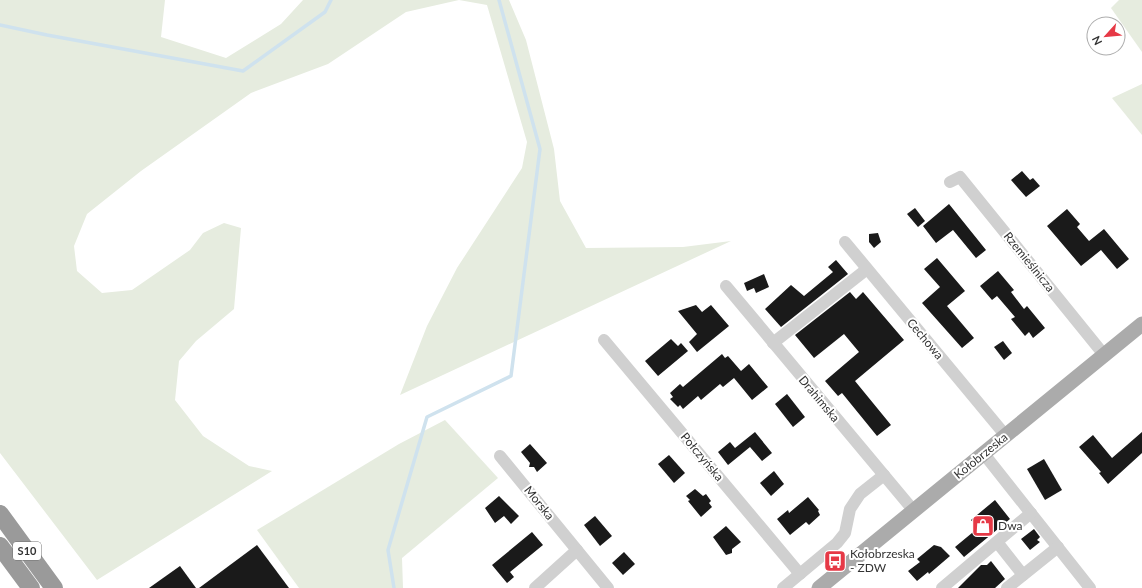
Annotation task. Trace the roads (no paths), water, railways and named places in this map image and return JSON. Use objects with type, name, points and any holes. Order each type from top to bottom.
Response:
[{"type":"highway","name":"S10","points":[[0,514],[54,588]]},
{"type":"highway","name":"S10","points":[[0,546],[31,588]]},
{"type":"main road","name":"Kołobrzeska","points":[[819,588],[1142,324]]},
{"type":"street","name":"Rzemieślnicza","points":[[950,182],[960,177],[1104,356]]},
{"type":"street","name":"Cechowa","points":[[845,242],[1006,436]]},
{"type":"street","points":[[773,343],[867,269]]},
{"type":"street","name":"Drahimska","points":[[726,286],[914,511]]},
{"type":"street","name":"Połczyńska","points":[[604,340],[800,574]]},
{"type":"street","points":[[984,454],[1090,588]]},
{"type":"street","name":"Morska","points":[[500,456],[608,588]]},
{"type":"street","points":[[783,588],[837,543],[845,533],[850,509],[860,494],[884,475]]},
{"type":"street","points":[[942,588],[1030,513]]},
{"type":"street","points":[[997,542],[1023,575]]},
{"type":"street","points":[[1007,588],[1058,547]]},
{"type":"street","points":[[535,588],[577,550]]},
{"type":"waterway","points":[[0,25],[243,71],[325,12],[331,0]]},
{"type":"waterway","points":[[394,588],[388,550],[427,417],[511,376],[540,149],[499,0]]},
{"type":"place","name":"Dwa","points":[[983,526]]},
{"type":"place","name":"Kołobrzeska - ZDW","points":[[835,561]]}]
